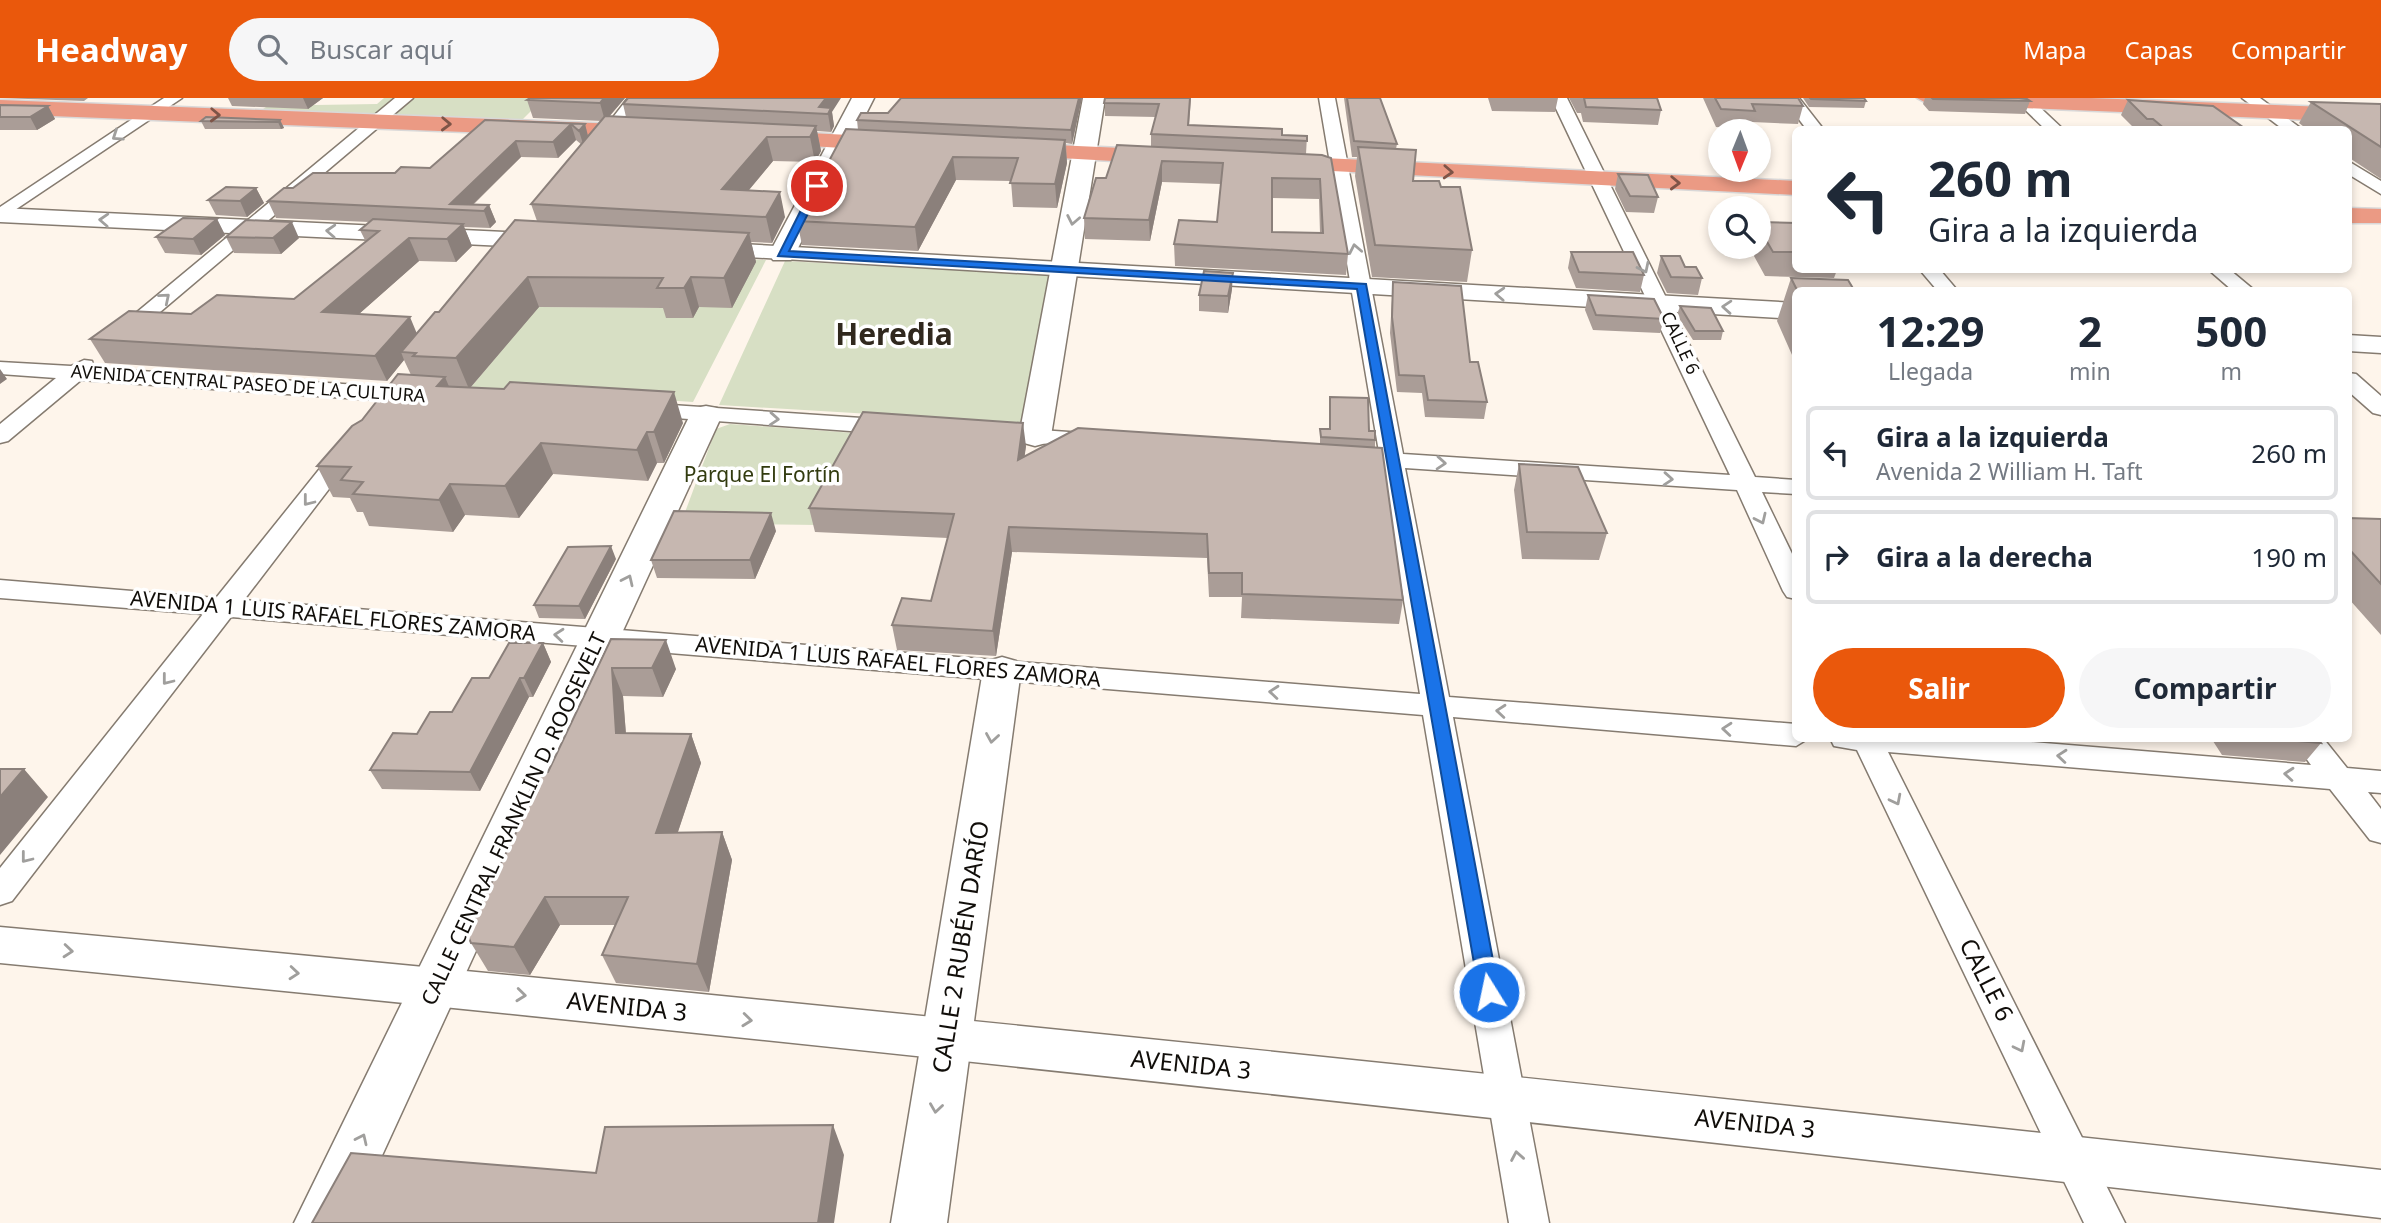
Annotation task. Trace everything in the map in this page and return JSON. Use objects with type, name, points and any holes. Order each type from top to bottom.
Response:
[{"type":"main road","points":[[782,254],[863,98]]},
{"type":"main road","points":[[1035,436],[1094,98]]},
{"type":"main road","points":[[1928,98],[2381,117]]},
{"type":"main road","points":[[0,107],[667,134]]},
{"type":"main road","points":[[750,137],[909,145]]},
{"type":"main road","points":[[990,149],[1193,159]]},
{"type":"main road","points":[[1260,162],[1792,188]]},
{"type":"main road","points":[[2352,215],[2381,216]]},
{"type":"main road","name":"CALLE CENTRAL FRANKLIN D. ROOSEVELT","points":[[322,1223],[706,415]]},
{"type":"main road","name":"CALLE 2 RUBÉN DARÍO","points":[[919,1223],[1002,670]]},
{"type":"street","points":[[0,215],[174,98]]},
{"type":"street","points":[[0,436],[405,98]]},
{"type":"street","points":[[587,160],[636,98]]},
{"type":"street","points":[[1327,98],[1395,460],[1529,1223]]},
{"type":"street","name":"CALLE 6","points":[[1559,98],[1661,303],[1792,583]]},
{"type":"street","points":[[1791,98],[1813,126]]},
{"type":"street","points":[[2250,98],[2289,126]]},
{"type":"street","points":[[2023,100],[2052,126]]},
{"type":"street","points":[[2352,169],[2381,189]]},
{"type":"street","points":[[0,215],[252,227],[530,230],[576,242]]},
{"type":"street","points":[[504,260],[530,230]]},
{"type":"street","points":[[686,248],[1792,311]]},
{"type":"street","points":[[1933,273],[1944,287]]},
{"type":"street","points":[[2223,273],[2240,287]]},
{"type":"street","points":[[2352,343],[2381,345]]},
{"type":"street","name":"AVENIDA CENTRAL PASEO DE LA CULTURA","points":[[0,368],[446,397]]},
{"type":"street","points":[[374,415],[408,373]]},
{"type":"street","points":[[2352,383],[2381,408]]},
{"type":"street","points":[[624,409],[911,428]]},
{"type":"street","points":[[993,434],[1118,442]]},
{"type":"street","points":[[0,892],[358,436]]},
{"type":"street","points":[[1325,456],[1792,487]]},
{"type":"street","name":"AVENIDA 1 LUIS RAFAEL FLORES ZAMORA","points":[[0,589],[1792,734]]},
{"type":"street","name":"CALLE 6","points":[[1861,742],[2076,1160],[2105,1223]]},
{"type":"street","points":[[1896,742],[2381,782]]},
{"type":"street","points":[[2309,742],[2381,831]]},
{"type":"street","name":"AVENIDA 3","points":[[0,945],[435,986],[946,1041],[1507,1096],[2381,1194]]},
{"type":"green space","points":[[384,98],[397,98],[373,118],[257,113],[275,101],[316,105],[377,104]]},
{"type":"green space","points":[[411,98],[544,98],[517,125],[385,121]]},
{"type":"green space","points":[[526,249],[766,260],[693,402],[471,387],[538,307],[671,308],[692,318],[699,307]]},
{"type":"green space","points":[[785,261],[1049,275],[1021,423],[719,405]]},
{"type":"green space","name":"Parque El Fortín","points":[[730,424],[868,434],[818,525],[681,523],[716,429]]},
{"type":"building","points":[[604,98],[600,103],[527,100]]},
{"type":"building","points":[[628,98],[826,98],[819,107],[831,108],[828,114],[623,104]]},
{"type":"building","points":[[901,98],[1079,98],[1071,130],[857,120],[861,113],[888,113]]},
{"type":"building","points":[[1105,98],[1190,98],[1188,125],[1282,129],[1282,135],[1307,136],[1307,141],[1151,134],[1159,104],[1104,103]]},
{"type":"building","points":[[1347,98],[1380,98],[1397,144],[1354,141]]},
{"type":"building","points":[[1584,98],[1657,98],[1661,110],[1586,107]]},
{"type":"building","points":[[1715,98],[1798,98],[1803,106],[1752,104],[1755,111],[1721,109]]},
{"type":"building","points":[[1864,98],[1866,101],[1811,99]]},
{"type":"building","points":[[2019,98],[2030,101],[1933,99]]},
{"type":"building","points":[[2128,100],[2213,106],[2241,126],[2161,126],[2153,119],[2147,119]]},
{"type":"building","points":[[2311,102],[2381,104],[2381,147]]},
{"type":"building","points":[[0,105],[48,106],[30,117],[0,117]]},
{"type":"building","points":[[605,116],[816,126],[810,137],[767,137],[722,189],[780,192],[766,217],[531,204]]},
{"type":"building","points":[[206,117],[280,120],[201,121]]},
{"type":"building","points":[[485,120],[585,124],[579,131],[571,124],[553,142],[516,141],[450,204],[489,205],[484,211],[268,201],[284,188],[293,188],[313,173],[395,173],[401,167],[430,168]]},
{"type":"building","points":[[846,129],[1065,140],[1055,184],[1010,183],[1018,158],[953,157],[915,227],[797,221]]},
{"type":"building","points":[[1117,145],[1322,155],[1331,158],[1348,254],[1174,244],[1179,220],[1217,222],[1223,163],[1162,161],[1149,220],[1084,218],[1096,178],[1106,178]],"holes":[[[1272,178],[1320,179],[1323,233],[1272,232]]]},
{"type":"building","points":[[1358,147],[1416,150],[1413,181],[1439,181],[1441,187],[1460,187],[1472,250],[1375,245]]},
{"type":"building","points":[[1618,174],[1648,175],[1658,197],[1630,196]]},
{"type":"building","points":[[226,187],[256,188],[240,201],[208,200]]},
{"type":"building","points":[[183,218],[217,219],[193,239],[156,237]]},
{"type":"building","points":[[373,219],[463,224],[447,239],[409,238],[322,312],[410,317],[375,356],[90,339],[129,311],[191,314],[217,295],[294,299],[379,231],[360,230]]},
{"type":"building","points":[[246,220],[292,222],[273,238],[226,237]]},
{"type":"building","points":[[515,220],[749,233],[724,278],[691,277],[684,288],[657,288],[663,278],[528,277],[456,358],[413,356],[416,353],[401,352],[435,312],[439,312]]},
{"type":"building","points":[[1771,222],[1792,223],[1792,252],[1773,252]]},
{"type":"building","points":[[1571,252],[1633,252],[1644,275],[1579,272]]},
{"type":"building","points":[[1661,256],[1680,256],[1685,267],[1696,267],[1702,278],[1671,277]]},
{"type":"building","points":[[1204,271],[1233,273],[1228,296],[1199,295]]},
{"type":"building","points":[[1791,278],[1848,280],[1852,287],[1796,287]]},
{"type":"building","points":[[1393,282],[1461,286],[1470,362],[1478,362],[1487,402],[1428,400],[1424,376],[1399,375],[1392,317]]},
{"type":"building","points":[[1588,295],[1654,299],[1664,319],[1596,315]]},
{"type":"building","points":[[1680,306],[1711,308],[1723,331],[1695,331]]},
{"type":"building","points":[[398,374],[445,377],[437,386],[504,389],[510,382],[674,392],[654,432],[647,432],[637,450],[541,443],[505,486],[450,484],[439,500],[353,494],[363,482],[341,480],[351,467],[317,466],[352,426],[362,420]]},
{"type":"building","points":[[1330,397],[1368,398],[1369,431],[1375,431],[1375,440],[1321,437],[1320,429],[1330,429]]},
{"type":"building","points":[[863,412],[1023,423],[1018,460],[1078,428],[1382,448],[1403,600],[1242,594],[1242,573],[1209,573],[1207,534],[1009,527],[993,631],[892,625],[902,598],[931,601],[954,514],[809,508]]},
{"type":"building","points":[[1519,464],[1578,467],[1607,533],[1527,532]]},
{"type":"building","points":[[674,511],[771,513],[750,560],[651,560]]},
{"type":"building","points":[[2352,518],[2381,519],[2381,584],[2352,552]]},
{"type":"building","points":[[611,546],[579,606],[534,605],[568,547]]},
{"type":"building","points":[[611,639],[666,640],[652,668],[612,668],[616,733],[691,734],[656,833],[722,832],[697,964],[602,955],[628,897],[545,897],[514,947],[471,943],[467,933],[529,806],[523,806],[539,772],[548,772]]},
{"type":"building","points":[[509,643],[543,643],[524,678],[520,678],[470,772],[370,770],[393,733],[417,734],[430,712],[452,712],[472,678],[489,678]]},
{"type":"building","points":[[0,769],[24,769],[0,797]]},
{"type":"building","points":[[833,1125],[818,1223],[312,1223],[351,1153],[596,1173],[605,1127]]},
{"type":"district","name":"Heredia","points":[[894,335]]},
{"type":"route","points":[[817,186],[782,254],[1362,286],[1489,992]]}]
